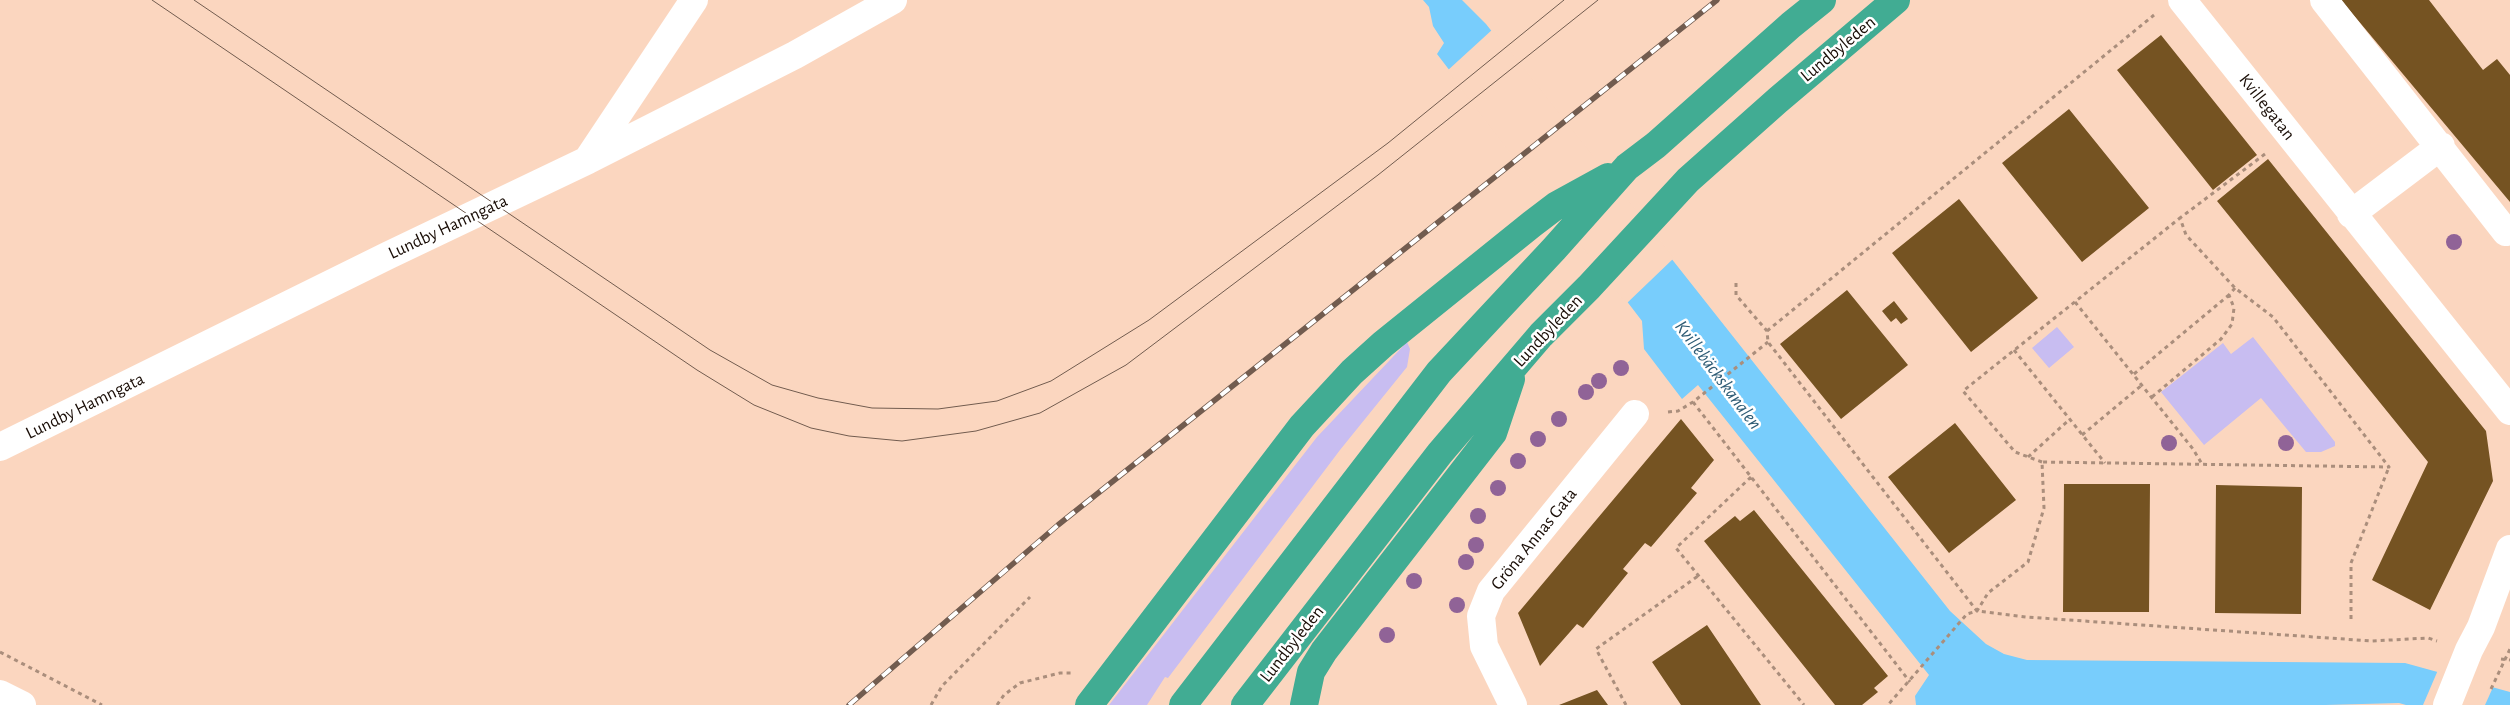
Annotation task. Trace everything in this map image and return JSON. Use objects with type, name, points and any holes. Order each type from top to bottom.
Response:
[{"type":"highway","points":[[1089,705],[1302,426],[1328,396],[1383,344],[1556,205],[1627,167],[1656,145],[1791,25],[1822,0]]},
{"type":"highway","name":"Lundbyleden","points":[[1245,705],[1440,453],[1541,335],[1589,287],[1688,180],[1778,100],[1896,0]]},
{"type":"highway","points":[[1183,705],[1439,372],[1554,249],[1627,167]]},
{"type":"highway","points":[[1304,705],[1311,672],[1324,651],[1493,433],[1516,365]]},
{"type":"street","points":[[588,160],[694,0]]},
{"type":"street","name":"Lundby Hamngata","points":[[0,447],[588,160],[796,55],[893,0]]},
{"type":"street","name":"Kvillegatan","points":[[2182,0],[2510,411]]},
{"type":"street","points":[[2324,0],[2441,146],[2506,232]]},
{"type":"street","points":[[2351,214],[2441,146]]},
{"type":"street","name":"Gröna Annas Gata","points":[[1513,705],[1484,646],[1481,616],[1490,591],[1634,414]]},
{"type":"street","points":[[2447,705],[2481,627],[2510,549]]},
{"type":"street","points":[[0,694],[22,705]]},
{"type":"path","points":[[1767,331],[2157,12]]},
{"type":"path","points":[[2265,154],[2180,218],[1964,391],[2015,452],[2042,462],[2389,466]]},
{"type":"path","points":[[2180,218],[2186,234],[2235,288],[2273,317],[2389,466]]},
{"type":"path","points":[[1736,283],[1736,294],[1767,331],[1768,342],[1977,611]]},
{"type":"path","points":[[2134,374],[2235,288]]},
{"type":"path","points":[[2152,397],[2221,340],[2232,324],[2234,308],[2229,295]]},
{"type":"path","points":[[2075,302],[2193,449],[2202,464]]},
{"type":"path","points":[[1768,342],[1693,402],[1910,682]]},
{"type":"path","points":[[2014,350],[2105,463]]},
{"type":"path","points":[[2082,435],[2142,384]]},
{"type":"path","points":[[2028,457],[2070,419]]},
{"type":"path","points":[[1977,611],[1988,593],[2028,562],[2044,508],[2042,462]]},
{"type":"path","points":[[2351,619],[2351,563],[2389,466]]},
{"type":"path","points":[[1751,477],[1676,548],[1804,705]]},
{"type":"path","points":[[1626,705],[1596,650],[1698,576]]},
{"type":"path","points":[[931,705],[942,686],[1030,597]]},
{"type":"path","points":[[1888,705],[1910,682],[1967,614],[1977,611],[2035,617],[2372,641],[2428,638],[2466,658],[2510,660]]},
{"type":"path","points":[[2496,679],[2510,649]]},
{"type":"path","points":[[0,652],[102,705]]},
{"type":"path","points":[[997,705],[1004,695],[1020,683],[1060,673],[1080,673]]},
{"type":"shaded area","points":[[2057,327],[2074,347],[2049,368],[2032,348]]},
{"type":"shaded area","points":[[2253,337],[2335,442],[2335,446],[2321,452],[2306,452],[2261,398],[2204,445],[2161,392],[2223,343],[2231,354]]},
{"type":"shaded area","points":[[1407,342],[1410,349],[1407,367],[1340,450],[1168,678],[1165,677],[1147,705],[1109,705],[1317,437]]},
{"type":"water","name":"Kvillebäckskanalen","points":[[1423,0],[1462,0],[1486,24],[1950,611],[1986,644],[2004,654],[2027,660],[2405,663],[2510,692],[2510,705],[2406,705],[2399,703],[2325,705],[1916,705],[1915,696],[1929,675],[1698,385],[1682,399],[1644,349],[1642,321],[1437,54],[1444,43],[1433,26],[1429,7]]},
{"type":"pier","points":[[1493,29],[1674,258],[1626,304],[1447,71]]},
{"type":"pier","points":[[2438,670],[2494,685],[2485,705],[2423,705]]},
{"type":"building","points":[[2341,0],[2429,0],[2483,70],[2497,59],[2510,75],[2510,202]]},
{"type":"building","points":[[2161,35],[2257,155],[2213,190],[2117,70]]},
{"type":"building","points":[[2069,109],[2149,208],[2082,262],[2002,163]]},
{"type":"building","points":[[2268,159],[2486,431],[2493,481],[2430,610],[2372,580],[2428,462],[2217,201]]},
{"type":"building","points":[[1959,199],[2038,298],[1971,352],[1892,253]]},
{"type":"building","points":[[1847,290],[1908,365],[1841,419],[1780,344]]},
{"type":"building","points":[[1894,301],[1908,319],[1901,324],[1896,318],[1891,322],[1882,311]]},
{"type":"building","points":[[1681,419],[1714,460],[1691,488],[1697,493],[1651,547],[1645,543],[1623,569],[1628,573],[1583,628],[1577,624],[1540,666],[1518,613]]},
{"type":"building","points":[[1955,423],[2016,500],[1949,553],[1888,477]]},
{"type":"building","points":[[2064,484],[2150,484],[2149,612],[2063,612]]},
{"type":"building","points":[[2216,485],[2302,487],[2301,614],[2215,613]]},
{"type":"building","points":[[1754,510],[1888,676],[1874,688],[1878,692],[1862,705],[1835,705],[1704,541],[1735,516],[1740,521]]},
{"type":"building","points":[[1707,625],[1761,705],[1681,705],[1652,662]]},
{"type":"building","points":[[1597,690],[1608,705],[1559,705]]},
{"type":"tram line","points":[[152,0],[697,370],[754,405],[811,428],[849,436],[902,441],[976,431],[1040,413],[1126,365],[1378,175],[1598,0]]},
{"type":"tram line","points":[[194,0],[710,350],[772,385],[818,398],[872,408],[938,409],[997,401],[1051,381],[1149,320],[1388,143],[1564,0]]},
{"type":"railway","points":[[849,705],[1058,525],[1717,0]]}]
